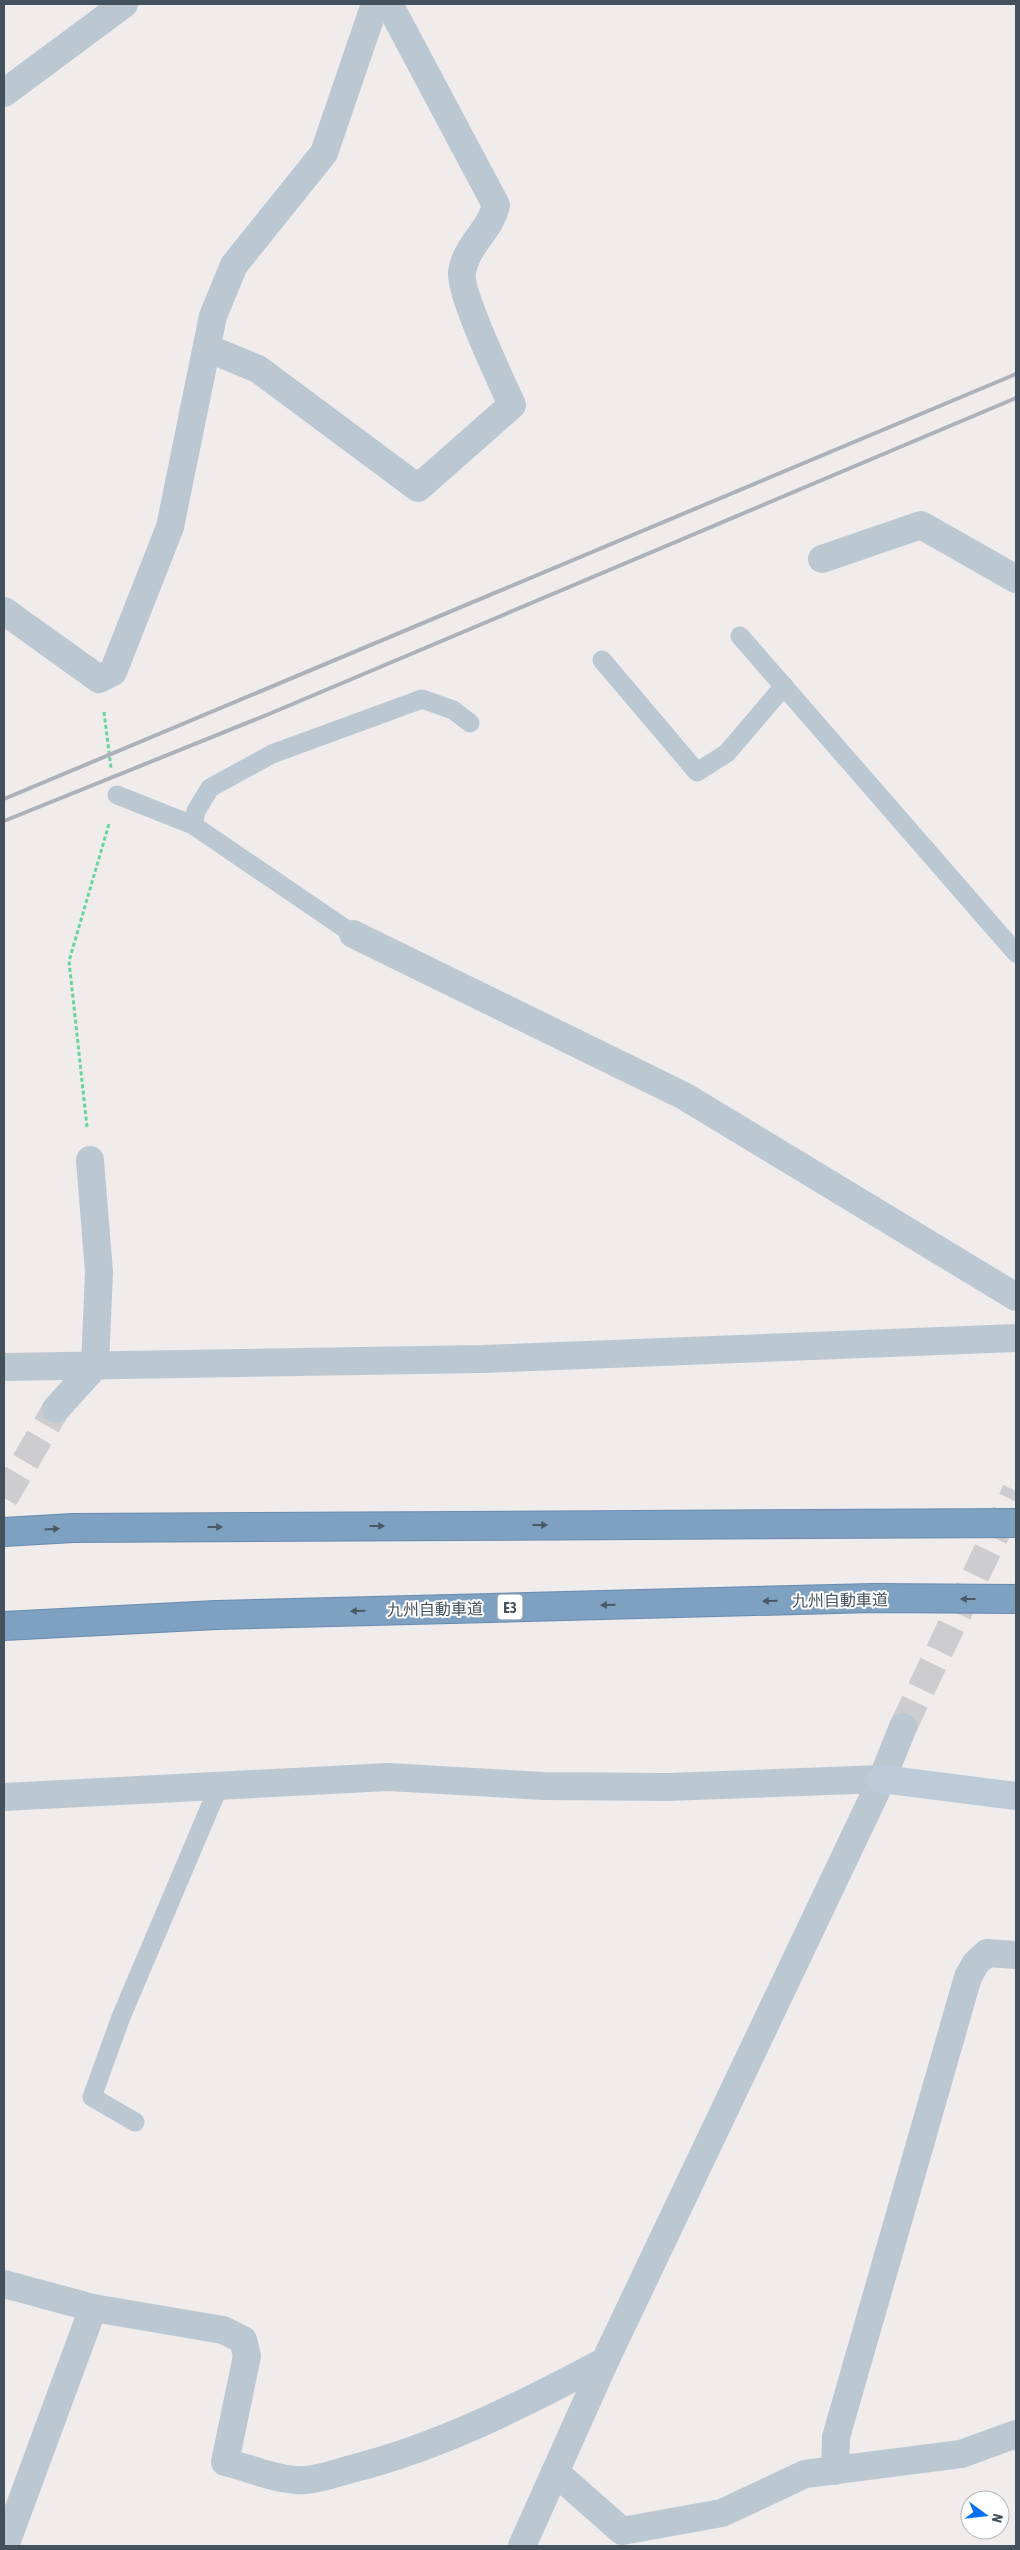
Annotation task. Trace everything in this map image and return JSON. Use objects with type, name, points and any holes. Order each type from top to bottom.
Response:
[{"type":"highway","points":[[4,1532],[73,1528],[1016,1523]]},
{"type":"highway","name":"九州自動車道","points":[[4,1626],[216,1615],[873,1598],[1016,1599]]},
{"type":"street","points":[[4,93],[124,4]]},
{"type":"street","points":[[4,611],[99,679],[113,672],[170,527],[214,316],[234,265],[324,153],[375,4]]},
{"type":"street","points":[[207,348],[258,369],[418,488],[512,404],[466,295],[462,273],[472,244],[494,217],[496,205],[389,4]]},
{"type":"street","points":[[822,559],[921,525],[1016,579]]},
{"type":"street","points":[[353,934],[684,1096],[1016,1297]]},
{"type":"street","points":[[56,1409],[95,1366],[99,1272],[90,1160]]},
{"type":"street","points":[[4,1367],[482,1359],[1016,1338]]},
{"type":"street","points":[[522,2546],[605,2361],[882,1779],[903,1727]]},
{"type":"street","points":[[4,1797],[388,1777],[543,1786],[657,1787],[882,1779],[1016,1796]]},
{"type":"street","points":[[835,2471],[836,2437],[968,1977],[976,1963],[987,1953],[1016,1955]]},
{"type":"street","points":[[4,2284],[93,2308],[223,2330],[243,2340],[248,2356],[225,2462],[272,2475],[306,2480],[389,2460],[465,2430],[549,2391],[605,2361]]},
{"type":"street","points":[[5,2546],[93,2308]]},
{"type":"street","points":[[555,2472],[622,2531],[722,2512],[805,2474],[961,2454],[1016,2434]]},
{"type":"lane","points":[[740,636],[1016,953]]},
{"type":"lane","points":[[602,660],[697,772],[727,753],[784,686]]},
{"type":"lane","points":[[192,825],[196,811],[210,788],[272,754],[422,699],[453,710],[470,723]]},
{"type":"lane","points":[[117,795],[192,825],[353,934]]},
{"type":"lane","points":[[135,2122],[92,2097],[121,2017],[219,1786]]},
{"type":"path","points":[[90,1160],[69,962],[117,795],[112,776],[99,679]]},
{"type":"tunnel","points":[[4,1498],[56,1409]]},
{"type":"tunnel","points":[[903,1727],[1016,1491]]},
{"type":"railway","points":[[4,799],[1016,374]]},
{"type":"railway","points":[[4,821],[269,714],[1016,398]]}]
